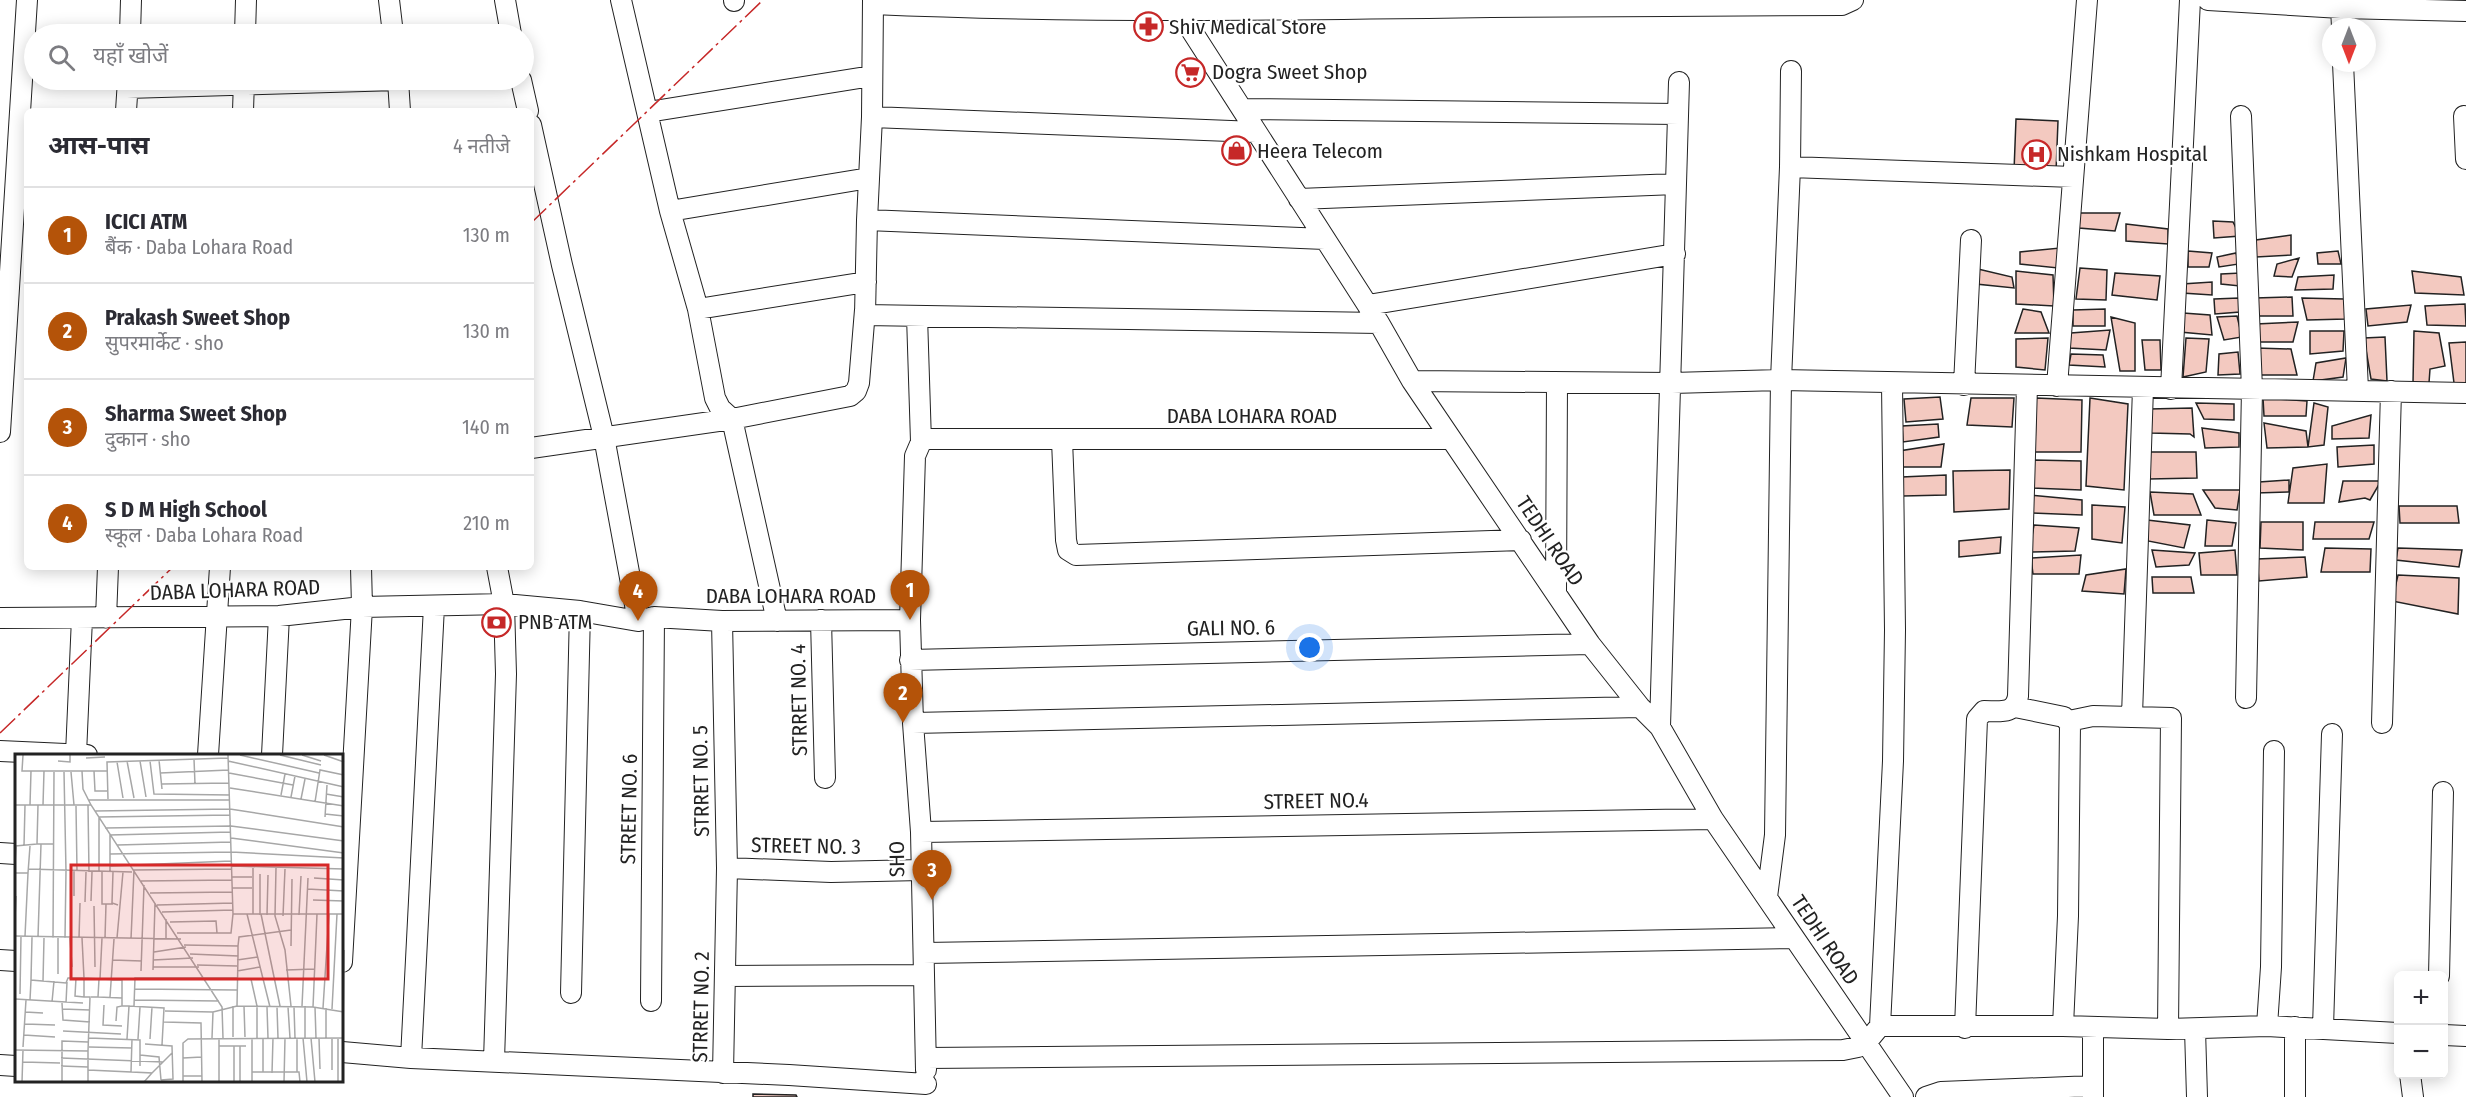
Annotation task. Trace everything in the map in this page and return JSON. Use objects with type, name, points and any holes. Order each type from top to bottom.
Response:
[{"type":"street","points":[[26,24],[27,0]]},
{"type":"street","points":[[130,24],[131,0]]},
{"type":"street","points":[[245,24],[246,0]]},
{"type":"street","points":[[389,0],[392,24]]},
{"type":"street","points":[[505,0],[509,24]]},
{"type":"street","points":[[621,0],[670,211],[698,309],[715,398],[720,408],[732,419],[777,621]]},
{"type":"street","points":[[534,448],[732,419],[850,396],[859,383],[865,310],[872,117],[873,2],[958,8],[1176,5],[1842,5],[1853,0]]},
{"type":"street","points":[[2058,386],[2087,0]]},
{"type":"street","points":[[2171,389],[2190,0]]},
{"type":"street","points":[[2208,0],[2342,12],[2422,5],[2466,11]]},
{"type":"street","name":"TEDHI ROAD","points":[[1176,5],[1368,305],[1412,381],[1590,644],[1640,707],[1660,727],[1713,819],[1903,1097]]},
{"type":"street","points":[[0,432],[24,48]]},
{"type":"street","points":[[1767,897],[1775,835],[1781,380],[1790,167],[1791,71]]},
{"type":"street","points":[[2343,72],[2358,390]]},
{"type":"street","points":[[648,112],[872,76]]},
{"type":"street","points":[[1660,727],[1672,383],[1678,82]]},
{"type":"street","points":[[126,108],[127,90]]},
{"type":"street","points":[[243,108],[244,90]]},
{"type":"street","points":[[399,90],[400,108]]},
{"type":"street","points":[[523,90],[527,108]]},
{"type":"street","points":[[1242,109],[1678,114]]},
{"type":"street","points":[[2241,116],[2252,389],[2246,698]]},
{"type":"street","points":[[2464,116],[2466,159]]},
{"type":"street","points":[[872,117],[1256,132]]},
{"type":"street","name":"STREET NO. 6","points":[[534,139],[646,619],[651,1001]]},
{"type":"street","points":[[1790,167],[2073,177]]},
{"type":"street","points":[[670,211],[869,178]]},
{"type":"street","points":[[1299,199],[1676,184]]},
{"type":"street","points":[[867,220],[1325,239]]},
{"type":"street","points":[[1964,385],[1971,240]]},
{"type":"street","points":[[1368,305],[1675,254]]},
{"type":"street","points":[[698,309],[866,282]]},
{"type":"street","points":[[865,310],[865,315],[1379,323]]},
{"type":"street","points":[[910,620],[915,456],[921,442],[917,316]]},
{"type":"street","points":[[1412,381],[1672,383],[1781,380],[1892,384],[2466,393]]},
{"type":"street","points":[[1556,593],[1557,383]]},
{"type":"street","points":[[926,1058],[1843,1050],[1866,1043],[1880,1026],[1893,750],[1895,618],[1892,384]]},
{"type":"street","points":[[1965,1028],[1977,720],[1983,711],[2010,710],[2015,706],[2018,696],[2027,386]]},
{"type":"street","points":[[2132,716],[2143,388]]},
{"type":"street","points":[[2382,723],[2391,392]]},
{"type":"street","name":"DABA LOHARA ROAD","points":[[921,442],[927,440],[1451,439]]},
{"type":"street","points":[[1062,441],[1066,540],[1068,550],[1076,555],[1521,540]]},
{"type":"street","points":[[106,618],[108,570]]},
{"type":"street","points":[[208,754],[220,570]]},
{"type":"street","points":[[344,926],[362,607],[361,570]]},
{"type":"street","points":[[494,1062],[506,674],[504,604],[498,570]]},
{"type":"street","name":"DABA LOHARA ROAD","points":[[0,618],[279,615],[362,607],[504,604],[646,619],[910,620]]},
{"type":"street","points":[[411,1058],[434,606]]},
{"type":"street","points":[[571,993],[580,611]]},
{"type":"street","points":[[272,754],[279,615]]},
{"type":"street","points":[[0,751],[76,754],[82,618]]},
{"type":"street","name":"STRRET NO. 4","points":[[821,620],[825,778]]},
{"type":"street","name":"SHO","points":[[910,620],[913,723],[921,832],[926,1091]]},
{"type":"street","name":"STRRET NO. 5","points":[[722,621],[727,868],[726,941]]},
{"type":"street","name":"GALI NO. 6","points":[[910,660],[1590,644]]},
{"type":"street","points":[[2015,706],[2064,717],[2069,721],[2071,744],[2063,1026]]},
{"type":"street","points":[[913,723],[1640,707]]},
{"type":"street","points":[[2069,721],[2093,716],[2171,718],[2168,1029]]},
{"type":"street","points":[[2323,1028],[2332,734]]},
{"type":"street","points":[[2267,1026],[2271,967],[2274,751]]},
{"type":"street","points":[[2439,971],[2442,792]]},
{"type":"street","name":"STREET NO.4","points":[[921,832],[1713,819]]},
{"type":"street","points":[[0,853],[15,854]]},
{"type":"street","name":"STREET NO. 3","points":[[727,868],[831,872],[921,870]]},
{"type":"street","points":[[924,953],[1793,938]]},
{"type":"street","name":"STRRET NO. 2","points":[[723,1073],[726,941]]},
{"type":"street","points":[[0,960],[15,961]]},
{"type":"street","points":[[726,976],[924,975]]},
{"type":"street","points":[[1880,1026],[1965,1028],[2063,1026],[2168,1029],[2267,1026],[2394,1034]]},
{"type":"street","points":[[1926,1097],[1941,1092],[2093,1091],[2093,1027]]},
{"type":"street","points":[[2295,1027],[2295,1097]]},
{"type":"street","points":[[2195,1029],[2197,1097]]},
{"type":"street","points":[[2448,1035],[2466,1036]]},
{"type":"street","points":[[344,1052],[411,1058],[723,1073],[926,1091]]},
{"type":"street","points":[[0,1065],[15,1066]]},
{"type":"street","points":[[2410,1079],[2412,1097]]},
{"type":"building","points":[[2016,119],[2058,121],[2056,172],[2014,171]]},
{"type":"building","points":[[2080,213],[2120,213],[2115,231],[2079,228]]},
{"type":"building","points":[[2213,221],[2233,222],[2240,236],[2214,238]]},
{"type":"building","points":[[2126,224],[2168,229],[2168,244],[2126,241]]},
{"type":"building","points":[[2291,235],[2291,255],[2256,257],[2256,240]]},
{"type":"building","points":[[2060,248],[2058,268],[2020,264],[2020,252]]},
{"type":"building","points":[[2188,251],[2212,253],[2209,267],[2188,267]]},
{"type":"building","points":[[2338,251],[2341,264],[2318,264],[2317,253]]},
{"type":"building","points":[[2236,253],[2239,264],[2219,267],[2217,257]]},
{"type":"building","points":[[2299,258],[2292,277],[2274,276],[2277,264]]},
{"type":"building","points":[[2080,268],[2107,270],[2106,300],[2076,299]]},
{"type":"building","points":[[1978,269],[2012,277],[2014,288],[1976,284]]},
{"type":"building","points":[[2016,271],[2053,275],[2054,306],[2016,304]]},
{"type":"building","points":[[2412,271],[2461,277],[2464,295],[2415,293]]},
{"type":"building","points":[[2115,273],[2160,276],[2157,300],[2112,295]]},
{"type":"building","points":[[2241,273],[2240,286],[2221,284],[2221,274]]},
{"type":"building","points":[[2334,275],[2333,289],[2295,290],[2298,277]]},
{"type":"building","points":[[2212,282],[2212,295],[2182,293],[2182,284]]},
{"type":"building","points":[[2292,297],[2293,316],[2255,316],[2255,298]]},
{"type":"building","points":[[2239,298],[2240,312],[2215,314],[2214,299]]},
{"type":"building","points":[[2302,298],[2344,299],[2346,319],[2307,320]]},
{"type":"building","points":[[2465,304],[2466,326],[2427,325],[2425,306]]},
{"type":"building","points":[[2411,305],[2407,322],[2368,326],[2366,309]]},
{"type":"building","points":[[2023,309],[2041,312],[2049,333],[2015,333]]},
{"type":"building","points":[[2105,309],[2105,326],[2073,326],[2073,310]]},
{"type":"building","points":[[2183,313],[2210,315],[2212,335],[2180,332]]},
{"type":"building","points":[[2237,316],[2242,337],[2224,340],[2217,317]]},
{"type":"building","points":[[2111,317],[2135,323],[2135,371],[2120,371]]},
{"type":"building","points":[[2298,322],[2293,342],[2255,342],[2256,324]]},
{"type":"building","points":[[2110,330],[2106,350],[2069,348],[2071,333]]},
{"type":"building","points":[[2310,331],[2344,331],[2343,351],[2310,354]]},
{"type":"building","points":[[2414,331],[2439,333],[2445,366],[2430,369],[2429,383],[2413,383]]},
{"type":"building","points":[[2385,337],[2387,381],[2371,379],[2364,338]]},
{"type":"building","points":[[2048,338],[2045,370],[2016,367],[2016,339]]},
{"type":"building","points":[[2186,338],[2209,339],[2206,372],[2183,377]]},
{"type":"building","points":[[2142,340],[2160,340],[2161,370],[2145,370]]},
{"type":"building","points":[[2466,342],[2466,383],[2454,383],[2449,343]]},
{"type":"building","points":[[2256,348],[2291,349],[2297,375],[2257,375]]},
{"type":"building","points":[[2238,352],[2240,374],[2218,375],[2219,354]]},
{"type":"building","points":[[2071,354],[2103,355],[2105,367],[2069,365]]},
{"type":"building","points":[[2346,358],[2343,377],[2313,381],[2316,363]]},
{"type":"building","points":[[1940,397],[1943,419],[1906,422],[1904,399]]},
{"type":"building","points":[[1971,398],[2014,398],[2012,427],[1967,425]]},
{"type":"building","points":[[2036,398],[2082,400],[2081,452],[2035,452]]},
{"type":"building","points":[[2090,398],[2128,404],[2124,490],[2086,486]]},
{"type":"building","points":[[2263,398],[2307,401],[2306,416],[2264,416]]},
{"type":"building","points":[[2196,403],[2234,404],[2234,420],[2204,419]]},
{"type":"building","points":[[2314,403],[2328,407],[2324,445],[2308,447]]},
{"type":"building","points":[[2192,408],[2194,437],[2190,434],[2150,433],[2149,409]]},
{"type":"building","points":[[2371,415],[2369,438],[2332,439],[2332,426]]},
{"type":"building","points":[[2264,423],[2306,431],[2308,447],[2267,448]]},
{"type":"building","points":[[1938,424],[1939,437],[1903,442],[1902,426]]},
{"type":"building","points":[[2202,428],[2239,433],[2239,447],[2205,448]]},
{"type":"building","points":[[1944,444],[1941,467],[1900,467],[1899,451]]},
{"type":"building","points":[[2374,445],[2374,464],[2338,467],[2337,447]]},
{"type":"building","points":[[2149,452],[2196,452],[2197,478],[2149,479]]},
{"type":"building","points":[[2033,460],[2081,461],[2081,490],[2032,488]]},
{"type":"building","points":[[2327,464],[2324,503],[2288,503],[2293,468]]},
{"type":"building","points":[[2010,470],[2009,509],[1954,512],[1953,471]]},
{"type":"building","points":[[1946,475],[1946,495],[1903,496],[1902,477]]},
{"type":"building","points":[[2289,480],[2289,492],[2256,493],[2259,482]]},
{"type":"building","points":[[2343,481],[2381,481],[2370,500],[2365,498],[2339,502]]},
{"type":"building","points":[[2203,490],[2240,490],[2237,510],[2215,508]]},
{"type":"building","points":[[2150,492],[2193,494],[2201,515],[2154,515]]},
{"type":"building","points":[[2029,495],[2082,500],[2082,515],[2030,513]]},
{"type":"building","points":[[2092,505],[2125,507],[2122,543],[2092,539]]},
{"type":"building","points":[[2399,506],[2457,506],[2459,523],[2400,523]]},
{"type":"building","points":[[2147,520],[2190,525],[2184,548],[2148,541]]},
{"type":"building","points":[[2207,520],[2236,523],[2232,546],[2205,546]]},
{"type":"building","points":[[2261,522],[2303,522],[2303,550],[2260,548]]},
{"type":"building","points":[[2315,522],[2374,522],[2369,539],[2313,539]]},
{"type":"building","points":[[2034,525],[2079,528],[2075,551],[2029,552]]},
{"type":"building","points":[[2001,537],[2000,553],[1959,557],[1959,541]]},
{"type":"building","points":[[2325,548],[2371,549],[2370,572],[2321,572]]},
{"type":"building","points":[[2398,548],[2462,550],[2459,567],[2396,560]]},
{"type":"building","points":[[2152,550],[2195,553],[2189,565],[2156,567]]},
{"type":"building","points":[[2235,550],[2237,575],[2201,575],[2199,553]]},
{"type":"building","points":[[2081,555],[2079,574],[2033,574],[2031,558]]},
{"type":"building","points":[[2305,557],[2307,577],[2259,581],[2257,559]]},
{"type":"building","points":[[2126,569],[2124,594],[2082,591],[2086,575]]},
{"type":"building","points":[[2398,575],[2459,578],[2458,614],[2392,601]]},
{"type":"building","points":[[2152,577],[2191,577],[2194,593],[2153,593]]},
{"type":"building","points":[[753,1094],[796,1095],[797,1097],[753,1097]]},
{"type":"power","points":[[534,220],[763,0]]},
{"type":"power","points":[[0,733],[170,570]]},
{"type":"place","name":"Shiv Medical Store","points":[[1148,27]]},
{"type":"place","name":"Dogra Sweet Shop","points":[[1191,72]]},
{"type":"place","name":"Heera Telecom","points":[[1236,151]]},
{"type":"place","name":"Nishkam Hospital","points":[[2036,154]]},
{"type":"place","name":"ICICI ATM","points":[[910,620]]},
{"type":"place","name":"S D M High School","points":[[638,621]]},
{"type":"place","name":"PNB ATM","points":[[497,622]]},
{"type":"place","name":"Prakash Sweet Shop","points":[[903,723]]},
{"type":"place","name":"Sharma Sweet Shop","points":[[932,900]]}]
